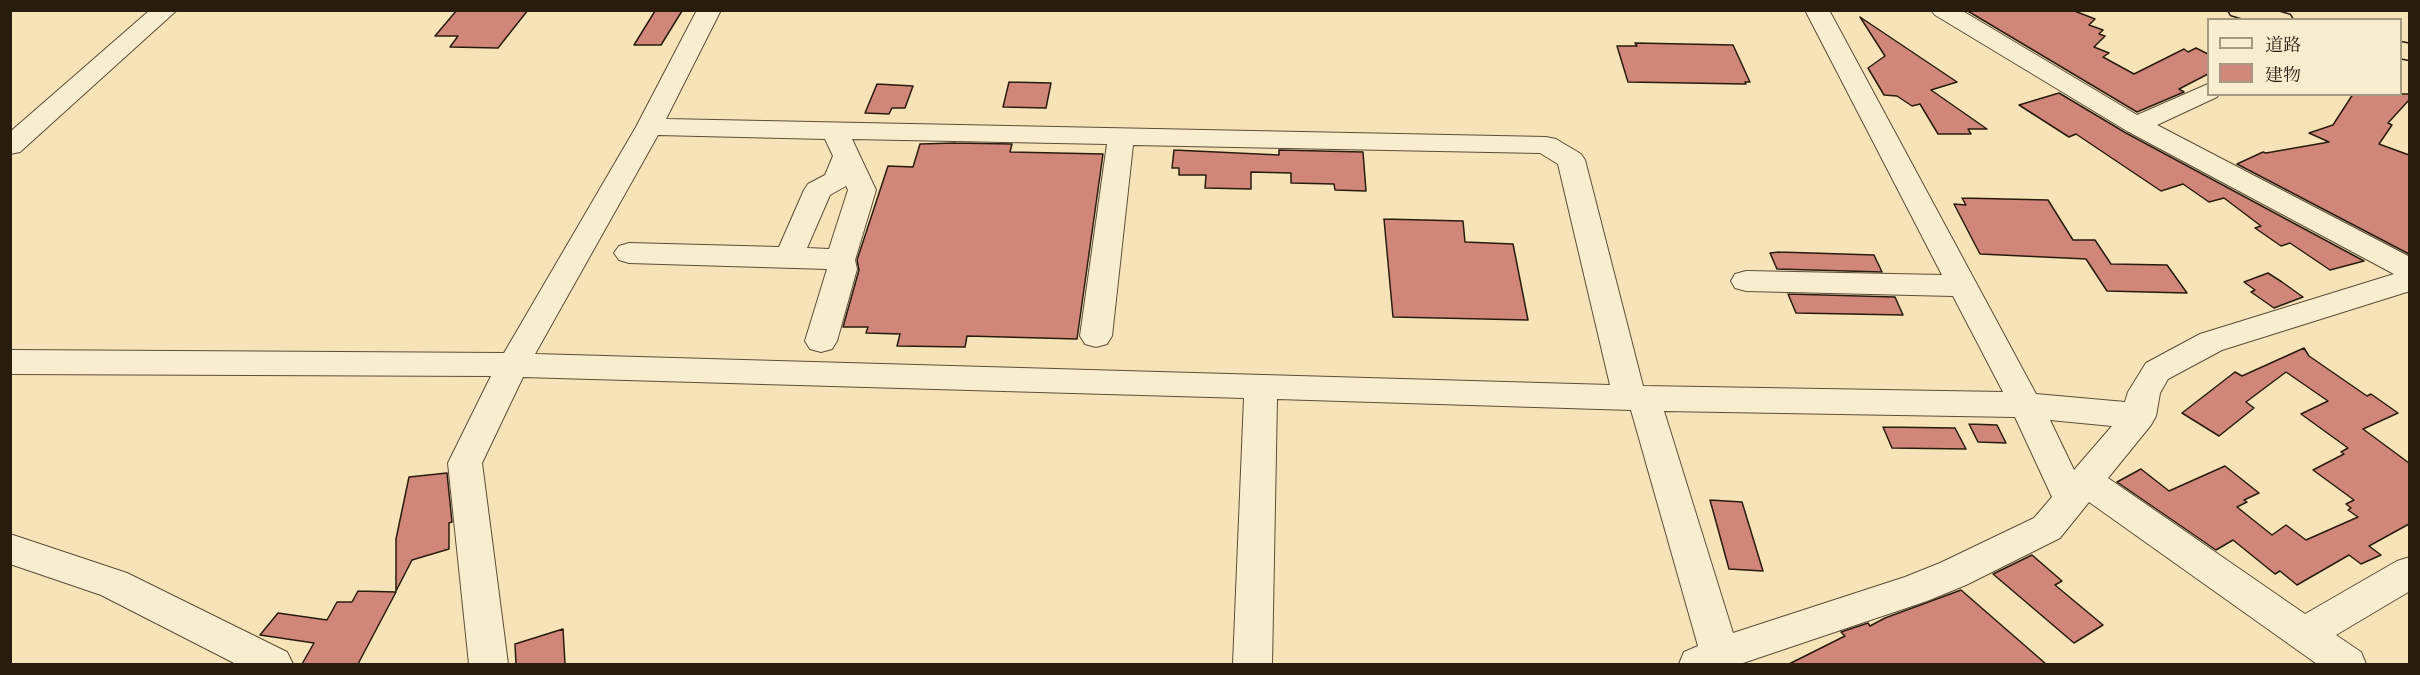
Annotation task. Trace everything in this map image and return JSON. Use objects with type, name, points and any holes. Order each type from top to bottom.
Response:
[{"type":"highway","points":[[2244,11],[2273,18]]},
{"type":"street","points":[[10,146],[165,10]]},
{"type":"street","points":[[488,664],[465,463],[513,365],[649,127],[709,10]]},
{"type":"street","points":[[1817,10],[2026,405],[2078,491],[2304,634],[2347,664]]},
{"type":"street","points":[[1943,10],[2136,125],[2409,270]]},
{"type":"street","points":[[2136,125],[2207,92]]},
{"type":"street","points":[[649,127],[1546,145],[1571,160],[1709,659],[1914,590],[1953,574],[2047,528],[2139,416],[2144,392],[2157,371],[2211,342],[2409,280]]},
{"type":"street","points":[[821,341],[842,269],[840,260],[862,190],[835,130]]},
{"type":"street","points":[[1096,336],[1121,136]]},
{"type":"street","points":[[789,257],[818,190],[837,180],[847,156]]},
{"type":"street","points":[[629,253],[840,260]]},
{"type":"street","points":[[1746,280],[1963,286]]},
{"type":"street","points":[[10,362],[513,365],[1636,398],[2026,405],[2139,416]]},
{"type":"street","points":[[1251,664],[1261,387]]},
{"type":"street","points":[[10,549],[114,584],[273,664]]},
{"type":"street","points":[[2304,634],[2409,572]]},
{"type":"building","points":[[457,10],[528,10],[498,48],[450,47],[458,36],[435,36]]},
{"type":"building","points":[[1966,10],[2072,10],[2095,19],[2089,25],[2103,30],[2099,34],[2105,36],[2094,47],[2109,53],[2103,57],[2134,74],[2184,49],[2188,52],[2196,48],[2207,54],[2207,75],[2179,89],[2184,92],[2137,112]]},
{"type":"building","points":[[655,11],[682,11],[661,45],[634,45]]},
{"type":"building","points":[[1860,17],[1957,82],[1931,90],[1987,129],[1968,129],[1971,134],[1938,134],[1920,104],[1912,106],[1897,96],[1884,95],[1868,68],[1885,56]]},
{"type":"building","points":[[1635,43],[1733,45],[1750,82],[1745,82],[1746,84],[1628,82],[1617,46],[1637,46]]},
{"type":"building","points":[[1009,82],[1051,83],[1046,108],[1003,107]]},
{"type":"building","points":[[877,84],[913,86],[905,108],[892,108],[889,114],[865,113]]},
{"type":"building","points":[[2059,93],[2126,133],[2364,261],[2330,270],[2290,243],[2281,246],[2255,228],[2261,226],[2224,198],[2209,202],[2183,184],[2161,191],[2076,134],[2069,137],[2019,105]]},
{"type":"building","points":[[2409,94],[2409,100],[2388,123],[2392,125],[2379,144],[2409,155],[2409,254],[2237,164],[2263,152],[2329,142],[2309,133],[2333,125],[2352,96]]},
{"type":"building","points":[[920,144],[1012,144],[1010,152],[1103,154],[1077,339],[967,336],[965,347],[897,346],[900,334],[866,333],[868,327],[843,327],[859,270],[857,260],[888,166],[913,167]]},
{"type":"building","points":[[1174,150],[1279,155],[1279,150],[1363,152],[1366,191],[1335,190],[1334,184],[1291,183],[1291,173],[1251,172],[1251,189],[1205,188],[1206,175],[1179,175],[1179,168],[1172,168]]},
{"type":"building","points":[[1962,198],[2048,200],[2073,240],[2095,240],[2111,264],[2167,265],[2187,293],[2107,291],[2086,259],[1980,254],[1954,204],[1966,205]]},
{"type":"building","points":[[1384,219],[1463,221],[1465,242],[1513,244],[1528,320],[1393,317]]},
{"type":"building","points":[[1770,253],[1874,255],[1882,272],[1777,269]]},
{"type":"building","points":[[2268,273],[2303,297],[2274,308],[2251,292],[2255,290],[2244,282]]},
{"type":"building","points":[[1788,294],[1895,297],[1903,315],[1796,313]]},
{"type":"building","points":[[2304,348],[2309,356],[2367,396],[2371,394],[2398,413],[2363,429],[2409,463],[2409,524],[2369,546],[2381,555],[2361,564],[2349,555],[2297,585],[2280,571],[2275,574],[2233,540],[2216,550],[2117,482],[2141,469],[2169,491],[2225,466],[2259,493],[2244,500],[2247,502],[2237,507],[2272,535],[2286,525],[2306,540],[2358,517],[2348,510],[2351,508],[2346,504],[2354,500],[2313,470],[2344,454],[2341,452],[2348,448],[2301,414],[2328,401],[2286,372],[2246,402],[2254,408],[2219,436],[2182,413],[2235,372],[2242,376]]},
{"type":"building","points":[[1969,424],[1997,425],[2006,443],[1978,442]]},
{"type":"building","points":[[1883,427],[1955,428],[1966,449],[1892,448]]},
{"type":"building","points":[[447,473],[452,522],[449,523],[449,549],[412,560],[396,591],[396,539],[409,477]]},
{"type":"building","points":[[1710,500],[1742,502],[1763,571],[1729,569]]},
{"type":"building","points":[[2032,555],[2062,581],[2055,585],[2103,625],[2074,643],[1993,574]]},
{"type":"building","points":[[1961,590],[2046,664],[1789,664],[1845,636],[1841,632],[1868,623],[1870,626],[1885,618]]},
{"type":"building","points":[[358,591],[396,592],[358,664],[302,664],[314,643],[260,635],[278,613],[327,620],[337,602],[352,602]]},
{"type":"building","points":[[563,629],[565,664],[516,664],[515,644]]}]
